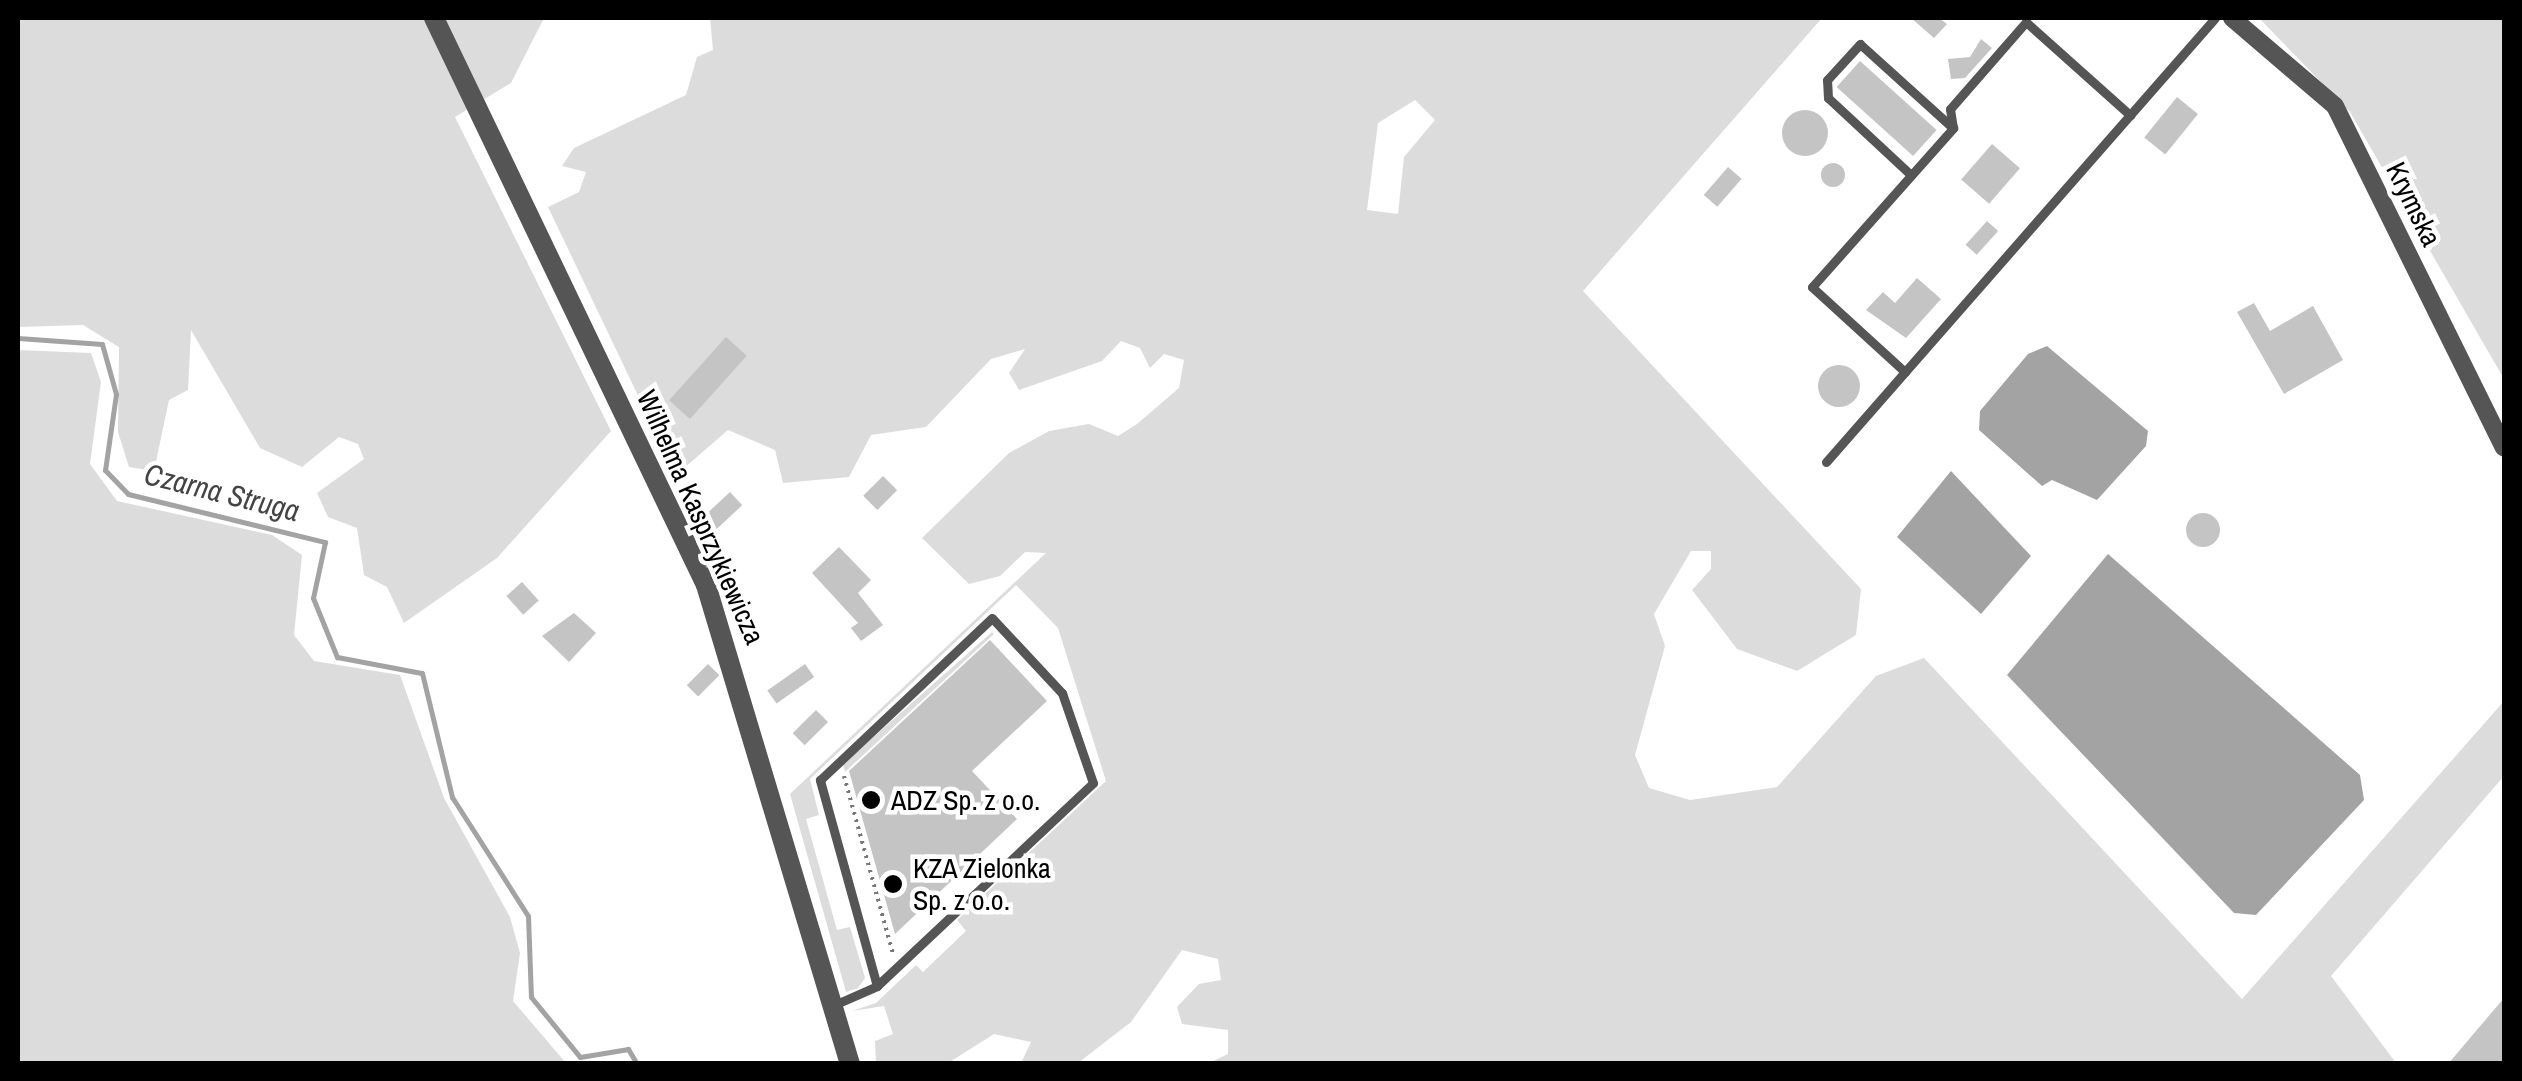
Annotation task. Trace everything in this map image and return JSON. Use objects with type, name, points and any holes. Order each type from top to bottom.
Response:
[{"type":"street","name":"Wilhelma Kasprzykiewicza","points":[[434,18],[706,586],[850,1064]]},
{"type":"street","name":"Krymska","points":[[2232,18],[2335,106],[2504,448]]},
{"type":"lane","points":[[1826,462],[2216,18]]},
{"type":"lane","points":[[1953,128],[1950,109],[2026,22],[2130,115]]},
{"type":"lane","points":[[1911,175],[1828,98],[1827,80],[1860,44],[1953,128]]},
{"type":"lane","points":[[1905,372],[1812,287],[1953,128]]},
{"type":"lane","points":[[832,1005],[877,986],[1093,783],[1062,693],[992,618],[820,780],[877,986]]},
{"type":"path","points":[[840,761],[897,968]]},
{"type":"shaded area","points":[[18,18],[544,18],[511,83],[455,117],[611,431],[497,558],[404,623],[387,587],[364,575],[357,528],[328,517],[317,493],[364,459],[358,444],[339,437],[302,467],[260,448],[191,330],[188,390],[169,400],[154,471],[129,467],[118,432],[119,347],[83,325],[18,327]]},
{"type":"shaded area","points":[[710,18],[1822,18],[1583,291],[1861,589],[1856,635],[1797,671],[1737,649],[1692,590],[1711,569],[1711,551],[1691,551],[1654,614],[1665,646],[1635,755],[1649,788],[1690,800],[1777,787],[1876,676],[1924,658],[2242,999],[2504,701],[2504,776],[2331,976],[2396,1063],[1209,1063],[1228,1054],[1228,1030],[1182,1024],[1177,1007],[1199,984],[1221,980],[1218,959],[1182,950],[1131,1022],[1078,1063],[1021,1063],[1031,1042],[994,1034],[948,1063],[876,1063],[875,1041],[893,1034],[884,1006],[852,1011],[876,1003],[916,965],[923,972],[966,931],[957,920],[1106,781],[1058,628],[1016,585],[810,779],[819,815],[806,819],[837,930],[850,927],[865,978],[858,988],[846,992],[790,794],[1046,553],[1025,552],[1000,576],[969,584],[922,538],[1009,453],[1049,431],[1089,424],[1118,436],[1137,424],[1179,388],[1184,360],[1164,354],[1150,368],[1140,348],[1121,341],[1102,361],[1019,390],[1009,373],[1025,349],[991,359],[926,427],[871,435],[849,477],[783,483],[775,450],[728,430],[676,475],[548,207],[579,192],[586,172],[562,166],[574,148],[686,95],[697,57],[713,50]],"holes":[[[1415,100],[1435,120],[1404,157],[1398,214],[1367,210],[1378,123]]]},
{"type":"shaded area","points":[[2259,18],[2504,18],[2504,379],[2350,112]]},
{"type":"shaded area","points":[[2047,346],[2148,431],[2146,446],[2097,500],[2052,480],[2042,486],[1979,430],[1980,411],[2028,354]]},
{"type":"shaded area","points":[[18,350],[91,353],[101,382],[90,464],[117,501],[272,535],[302,555],[294,635],[314,661],[400,675],[444,798],[510,917],[520,953],[513,1001],[566,1063],[18,1063]]},
{"type":"shaded area","points":[[1951,471],[2031,556],[1981,614],[1897,537]]},
{"type":"shaded area","points":[[2108,554],[2360,775],[2364,800],[2256,915],[2234,913],[2007,675]]},
{"type":"shaded area","points":[[994,634],[845,772],[843,764]]},
{"type":"building","points":[[1911,18],[1939,18],[1947,24],[1934,38]]},
{"type":"building","points":[[1981,39],[1992,48],[1965,78],[1951,79],[1948,59],[1970,57]]},
{"type":"building","points":[[1860,61],[1937,130],[1913,156],[1837,87]]},
{"type":"building","points":[[2177,97],[2198,114],[2165,154],[2144,137]]},
{"type":"building","points":[[1805,110],[1821,117],[1828,133],[1821,149],[1805,156],[1789,149],[1782,133],[1789,117]]},
{"type":"building","points":[[1992,144],[2020,168],[1989,204],[1961,179]]},
{"type":"building","points":[[1833,163],[1842,166],[1842,184],[1833,187],[1824,184],[1821,175],[1824,166]]},
{"type":"building","points":[[1728,167],[1742,179],[1717,207],[1704,195]]},
{"type":"building","points":[[1987,221],[1998,231],[1977,255],[1966,245]]},
{"type":"building","points":[[1917,278],[1941,299],[1906,338],[1866,310],[1883,292],[1895,303]]},
{"type":"building","points":[[2254,303],[2270,331],[2313,306],[2343,360],[2284,394],[2237,312]]},
{"type":"building","points":[[726,337],[747,356],[690,419],[669,400]]},
{"type":"building","points":[[1839,365],[1854,371],[1860,386],[1854,401],[1839,407],[1824,401],[1818,386],[1824,371]]},
{"type":"building","points":[[883,476],[897,490],[877,510],[863,496]]},
{"type":"building","points":[[730,492],[742,505],[711,534],[699,521]]},
{"type":"building","points":[[2203,513],[2215,518],[2220,530],[2215,542],[2203,547],[2191,542],[2186,530],[2191,518]]},
{"type":"building","points":[[839,547],[871,580],[858,593],[883,625],[861,641],[851,628],[858,623],[812,573]]},
{"type":"building","points":[[522,582],[539,601],[523,615],[506,596]]},
{"type":"building","points":[[574,613],[596,633],[569,662],[542,636]]},
{"type":"building","points":[[990,640],[1047,701],[972,771],[1017,819],[895,934],[849,771]]},
{"type":"building","points":[[708,664],[719,675],[698,697],[687,685]]},
{"type":"building","points":[[805,664],[814,677],[776,703],[767,690]]},
{"type":"building","points":[[816,710],[828,722],[805,745],[793,733]]},
{"type":"building","points":[[2504,998],[2504,1064],[2448,1064]]},
{"type":"waterway","name":"Czarna Struga","points":[[18,338],[102,344],[116,394],[105,470],[128,494],[325,542],[313,598],[337,657],[422,673],[452,797],[528,916],[531,997],[580,1057],[628,1049],[637,1064]]},
{"type":"place","name":"ADZ Sp. z o.o.","points":[[871,800]]},
{"type":"place","name":"KZA Zielonka Sp. z o.o.","points":[[893,884]]}]
